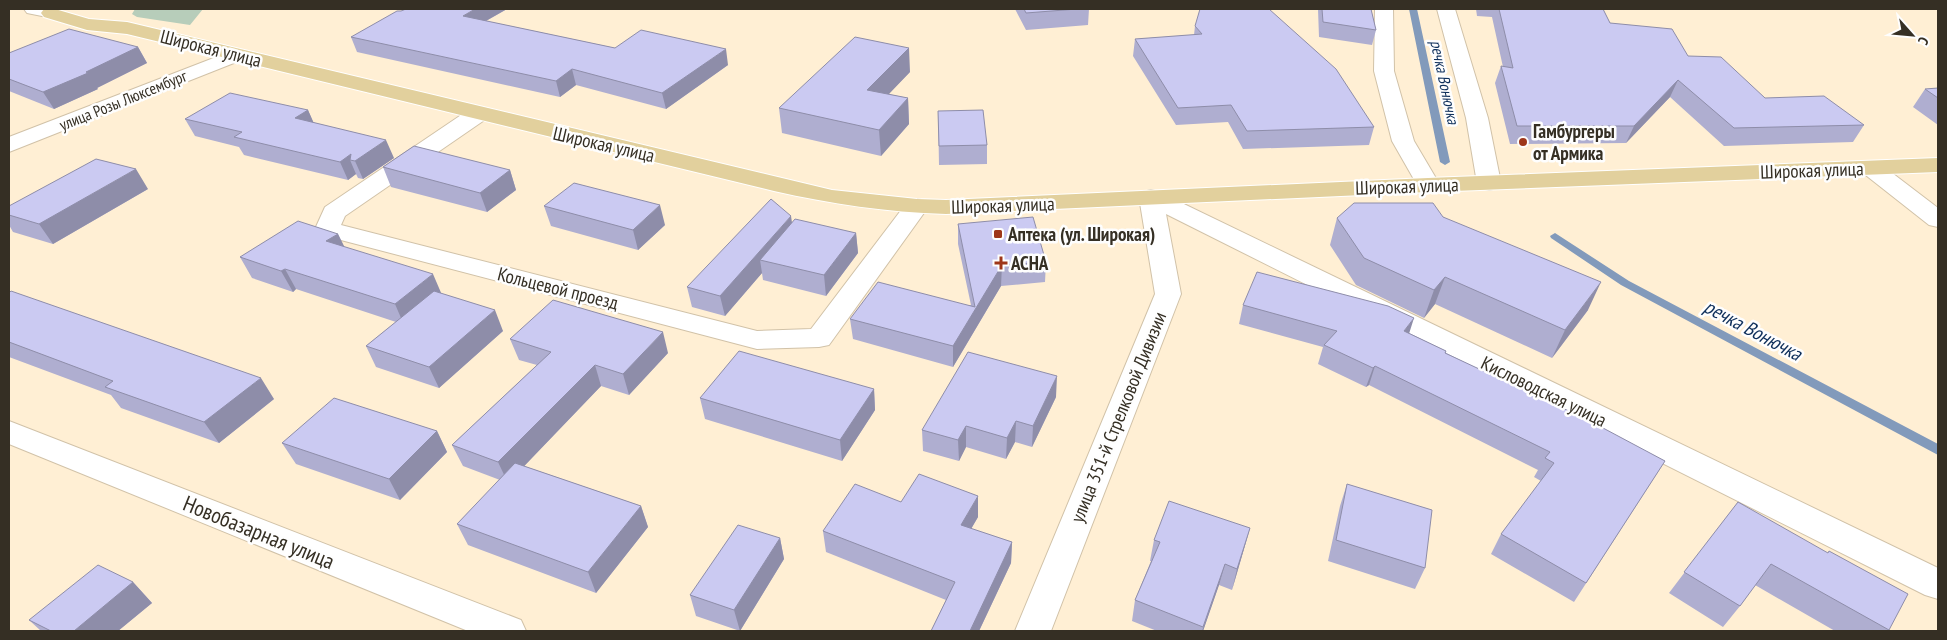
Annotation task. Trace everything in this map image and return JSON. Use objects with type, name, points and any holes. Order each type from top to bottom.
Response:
[{"type":"main road","name":"Широкая улица","points":[[41,10],[90,14],[127,28],[478,114],[832,197],[917,206],[1022,205],[1151,197],[1938,165]]},
{"type":"street","points":[[1384,9],[1384,71],[1403,141],[1428,185]]},
{"type":"street","points":[[1446,9],[1477,118],[1489,183]]},
{"type":"street","name":"улица Розы Люксембург","points":[[9,145],[237,55]]},
{"type":"street","name":"Кольцевой проезд","points":[[478,114],[334,212],[327,229],[757,340],[819,338],[917,206]]},
{"type":"street","points":[[1871,168],[1938,220]]},
{"type":"street","name":"Кисловодская улица","points":[[1151,197],[1938,584]]},
{"type":"street","name":"улица 351-й Стрелковой Дивизии","points":[[1033,631],[1168,294],[1151,197]]},
{"type":"street","name":"Новобазарная улица","points":[[9,432],[508,631]]},
{"type":"green space","points":[[135,9],[203,9],[190,25],[137,17],[132,14]]},
{"type":"building","points":[[406,9],[475,9],[463,16],[615,48],[641,30],[726,49],[662,93],[572,69],[556,81],[351,37],[397,11]]},
{"type":"building","points":[[1024,9],[1077,9],[1026,13]]},
{"type":"building","points":[[1200,9],[1269,9],[1336,69],[1374,127],[1247,131],[1231,105],[1178,108],[1135,39],[1202,34],[1195,26]]},
{"type":"building","points":[[1322,9],[1371,9],[1376,30],[1323,22]]},
{"type":"building","points":[[1499,9],[1603,9],[1610,23],[1672,29],[1688,56],[1721,57],[1765,98],[1824,96],[1864,125],[1734,128],[1678,80],[1634,126],[1517,126],[1501,66],[1513,68]]},
{"type":"building","points":[[69,29],[138,47],[86,72],[88,73],[43,92],[9,79],[9,53]]},
{"type":"building","points":[[855,37],[909,48],[867,90],[908,98],[879,130],[779,108]]},
{"type":"building","points":[[1938,88],[1938,98],[1925,89]]},
{"type":"building","points":[[230,93],[308,110],[295,118],[386,140],[355,161],[350,160],[351,154],[340,162],[234,137],[242,132],[185,119]]},
{"type":"building","points":[[983,110],[987,145],[939,146],[938,111]]},
{"type":"building","points":[[414,146],[510,170],[480,193],[383,167]]},
{"type":"building","points":[[96,159],[136,169],[39,224],[9,215],[9,206]]},
{"type":"building","points":[[574,183],[660,205],[633,230],[544,206]]},
{"type":"building","points":[[771,199],[791,216],[720,296],[687,287]]},
{"type":"building","points":[[1354,203],[1433,203],[1443,217],[1601,282],[1565,330],[1445,277],[1434,290],[1364,258],[1337,218]]},
{"type":"building","points":[[1033,217],[1046,262],[1002,265],[953,346],[850,319],[878,282],[975,307],[958,224]]},
{"type":"building","points":[[795,219],[856,233],[824,275],[760,260]]},
{"type":"building","points":[[298,221],[338,234],[326,241],[433,274],[395,304],[285,269],[281,271],[240,257]]},
{"type":"building","points":[[1257,272],[1388,306],[1414,318],[1404,331],[1446,351],[1445,353],[1588,420],[1665,461],[1586,583],[1501,534],[1554,463],[1545,458],[1550,452],[1375,366],[1373,368],[1324,345],[1337,331],[1243,305]]},
{"type":"building","points":[[11,291],[261,378],[204,422],[105,387],[113,381],[9,342],[9,293]]},
{"type":"building","points":[[434,291],[495,310],[429,367],[366,346]]},
{"type":"building","points":[[553,300],[663,332],[623,374],[595,365],[498,462],[452,445],[551,352],[510,339]]},
{"type":"building","points":[[739,351],[874,389],[840,440],[700,398]]},
{"type":"building","points":[[968,352],[1057,376],[1033,426],[1016,421],[1007,438],[966,426],[958,440],[922,430]]},
{"type":"building","points":[[334,398],[437,431],[389,479],[282,443]]},
{"type":"building","points":[[515,463],[641,506],[588,572],[457,524]]},
{"type":"building","points":[[919,474],[978,496],[961,525],[1012,542],[970,631],[931,631],[955,582],[823,531],[855,484],[901,502]]},
{"type":"building","points":[[1347,484],[1432,510],[1425,568],[1336,540]]},
{"type":"building","points":[[1169,501],[1250,528],[1237,569],[1225,564],[1203,627],[1135,600],[1160,542],[1154,540]]},
{"type":"building","points":[[1738,502],[1828,553],[1829,551],[1908,594],[1889,630],[1771,564],[1740,606],[1684,572]]},
{"type":"building","points":[[738,525],[780,538],[734,610],[690,595]]},
{"type":"building","points":[[98,565],[133,582],[74,631],[51,631],[29,620]]},
{"type":"waterway","name":"речка Вонючка","points":[[1413,9],[1445,162]]},
{"type":"waterway","name":"речка Вонючка","points":[[1555,236],[1625,283],[1938,450]]},
{"type":"place","name":"Гамбургеры от Армика","points":[[1523,142]]},
{"type":"place","name":"Аптека (ул. Широкая)","points":[[998,234]]},
{"type":"place","name":"АСНА","points":[[1001,263]]}]
